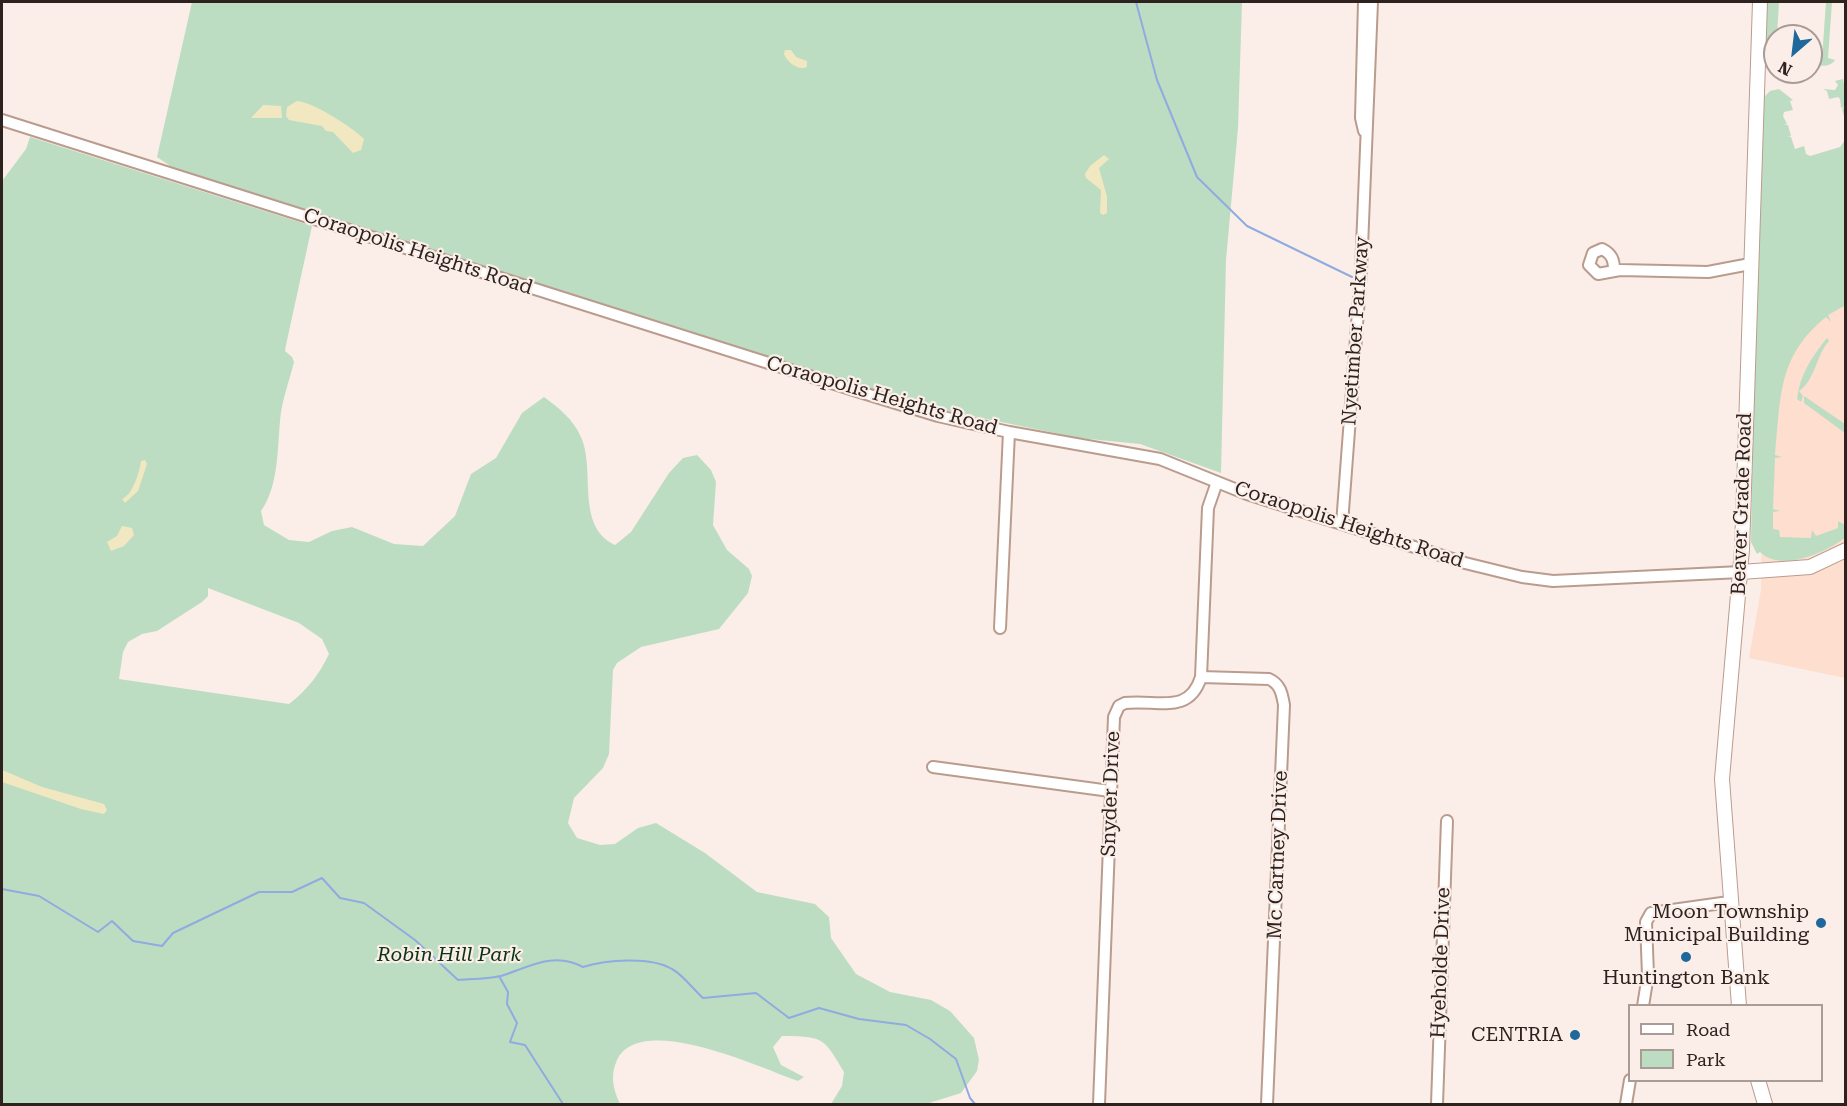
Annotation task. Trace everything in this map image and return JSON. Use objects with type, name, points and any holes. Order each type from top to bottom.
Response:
[{"type":"main road","name":"Beaver Grade Road","points":[[1739,1004],[1730,902],[1723,758],[1741,572],[1760,2]]},
{"type":"main road","name":"Coraopolis Heights Road","points":[[1741,572],[1810,567],[1845,550]]},
{"type":"main road","points":[[1759,1082],[1765,1104]]},
{"type":"street","name":"Nyetimber Parkway","points":[[1364,2],[1361,117],[1365,137]]},
{"type":"street","name":"Nyetimber Parkway","points":[[1342,524],[1361,271],[1372,2]]},
{"type":"street","name":"Coraopolis Heights Road","points":[[2,120],[938,416],[1010,432],[1160,459],[1217,482],[1465,563],[1534,579],[1576,581],[1741,572]]},
{"type":"street","points":[[1614,270],[1708,272],[1750,264]]},
{"type":"street","points":[[1000,628],[1010,432]]},
{"type":"street","points":[[1201,678],[1208,508],[1217,482]]},
{"type":"street","name":"Snyder Drive","points":[[1099,1104],[1113,725],[1119,706],[1133,702],[1184,701],[1194,693],[1201,678]]},
{"type":"street","name":"Mc Cartney Drive","points":[[1201,678],[1269,679],[1276,682],[1284,705],[1267,1104]]},
{"type":"street","points":[[933,767],[1110,791]]},
{"type":"street","name":"Hyeholde Drive","points":[[1437,1104],[1447,821]]},
{"type":"street","points":[[1643,1004],[1648,975],[1646,922],[1651,913],[1730,902]]},
{"type":"street","points":[[1626,1104],[1630,1082]]},
{"type":"shaded area","points":[[1845,297],[1845,678],[1749,658],[1761,590],[1764,357]]},
{"type":"green space","points":[[192,2],[1242,2],[1238,128],[1226,260],[1221,473],[1140,444],[1079,438],[928,407],[176,170],[157,157]]},
{"type":"green space","points":[[1766,2],[1779,2],[1778,24],[1765,24]]},
{"type":"green space","points":[[1826,2],[1832,2],[1828,58],[1835,60],[1823,66]]},
{"type":"green space","points":[[1843,79],[1845,89],[1846,119],[1845,120],[1842,109],[1845,107],[1841,108],[1840,99],[1838,97],[1829,99],[1827,91],[1823,89],[1835,90],[1838,85],[1835,81]]},
{"type":"green space","points":[[1779,89],[1793,100],[1790,101],[1793,110],[1784,112],[1783,116],[1787,124],[1784,125],[1788,125],[1791,136],[1788,137],[1791,137],[1795,149],[1804,146],[1806,154],[1810,156],[1840,147],[1845,140],[1846,305],[1828,315],[1831,322],[1826,317],[1810,332],[1798,347],[1784,379],[1775,455],[1782,457],[1775,458],[1773,509],[1780,511],[1773,512],[1773,529],[1779,530],[1780,537],[1811,538],[1812,530],[1816,536],[1838,528],[1838,521],[1845,525],[1846,537],[1816,554],[1780,561],[1760,552],[1757,554],[1751,542],[1763,98],[1770,91]]},
{"type":"green space","name":"Robin Hill Park","points":[[30,137],[312,226],[285,351],[294,362],[281,412],[275,476],[272,489],[261,511],[264,525],[289,540],[309,542],[332,531],[352,527],[394,544],[423,546],[455,516],[471,474],[496,458],[522,413],[544,397],[570,419],[581,437],[595,525],[603,536],[615,545],[631,532],[669,473],[683,458],[697,455],[711,470],[716,482],[713,525],[727,550],[749,569],[752,576],[748,593],[719,629],[641,647],[617,663],[613,670],[609,754],[603,768],[574,798],[568,823],[577,838],[600,845],[615,844],[638,828],[656,823],[705,853],[757,892],[815,904],[829,917],[831,938],[856,974],[890,992],[931,1000],[950,1011],[974,1038],[979,1060],[977,1071],[961,1093],[926,1104],[831,1104],[842,1086],[844,1072],[831,1051],[814,1038],[782,1036],[773,1047],[781,1065],[804,1077],[798,1081],[702,1047],[675,1042],[650,1041],[630,1046],[617,1060],[613,1077],[620,1104],[2,1104],[2,181],[26,149]],"holes":[[[208,588],[299,623],[322,639],[329,654],[312,682],[289,704],[119,679],[123,652],[128,642],[142,634],[157,631],[202,602],[208,596]]]},
{"type":"green space","points":[[1827,338],[1829,341],[1809,381],[1799,391],[1803,396],[1801,402],[1797,399],[1799,390],[1804,374]]},
{"type":"green space","points":[[1804,396],[1845,424],[1845,433],[1804,403]]},
{"type":"sand","points":[[785,50],[791,50],[796,57],[807,61],[807,67],[800,68],[790,63],[784,54]]},
{"type":"sand","points":[[297,101],[322,110],[358,134],[364,139],[361,150],[353,153],[333,132],[326,131],[322,126],[289,120],[286,116],[287,107]]},
{"type":"sand","points":[[263,105],[281,106],[282,118],[251,118]]},
{"type":"sand","points":[[1104,155],[1109,159],[1099,168],[1107,197],[1107,213],[1103,215],[1100,213],[1101,190],[1086,178],[1085,174],[1090,166]]},
{"type":"sand","points":[[145,460],[147,464],[138,491],[125,503],[122,499],[133,488],[141,461]]},
{"type":"sand","points":[[122,526],[132,528],[134,535],[124,546],[111,551],[107,542],[117,536]]},
{"type":"sand","points":[[2,770],[42,787],[104,804],[107,810],[104,814],[81,809],[2,782]]},
{"type":"waterway","points":[[1136,2],[1157,80],[1197,177],[1247,226],[1352,277]]},
{"type":"waterway","points":[[2,889],[39,896],[98,932],[112,921],[133,941],[162,946],[173,933],[259,892],[292,892],[322,878],[340,898],[364,903],[415,940],[458,980],[501,976],[552,960],[572,962],[583,967],[628,960],[652,962],[672,969],[703,998],[756,993],[789,1018],[819,1008],[859,1019],[906,1025],[930,1039],[956,1059],[970,1098],[975,1104]]},
{"type":"waterway","points":[[499,976],[508,992],[507,1004],[517,1023],[510,1042],[525,1045],[563,1104]]},
{"type":"place","name":"Moon Township Municipal Building","points":[[1821,923]]},
{"type":"place","name":"Huntington Bank","points":[[1686,957]]},
{"type":"place","name":"CENTRIA","points":[[1575,1035]]}]
